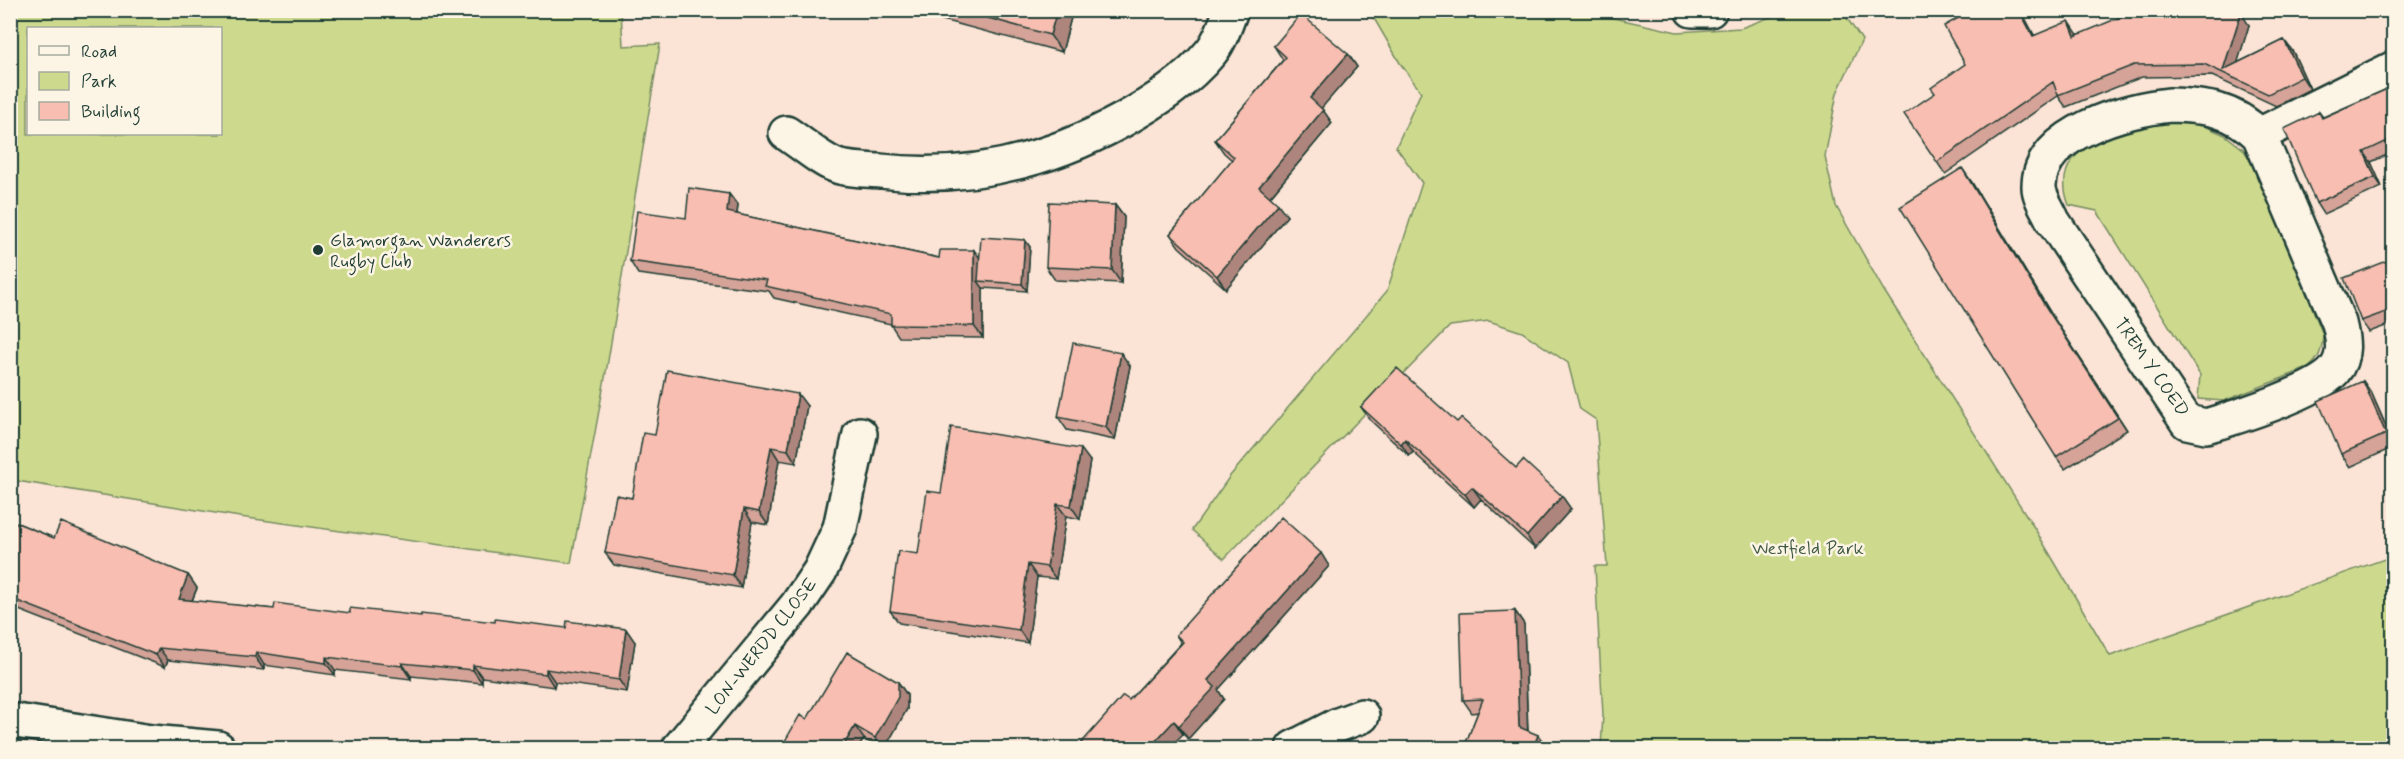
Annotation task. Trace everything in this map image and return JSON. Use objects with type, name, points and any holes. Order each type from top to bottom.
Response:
[{"type":"street","points":[[786,132],[838,166],[905,174],[961,173],[1016,164],[1064,149],[1100,132],[1142,109],[1181,82],[1213,50],[1231,10]]},
{"type":"street","points":[[1692,10],[1710,10]]},
{"type":"street","points":[[2259,135],[2394,68]]},
{"type":"street","name":"TREM Y COED","points":[[2204,106],[2247,123],[2259,135],[2338,323],[2344,346],[2335,370],[2320,383],[2206,426],[2187,422],[2053,221],[2039,188],[2043,164],[2061,143],[2089,125],[2142,108],[2204,106]]},
{"type":"street","name":"LON-WERDD CLOSE","points":[[679,748],[797,605],[820,571],[840,528],[860,434]]},
{"type":"street","points":[[1293,748],[1328,729],[1362,716]]},
{"type":"street","points":[[10,720],[150,745],[218,748]]},
{"type":"green space","name":"Glamorgan Wanderers Rugby Club","points":[[10,11],[621,11],[623,46],[660,44],[607,367],[571,563],[240,517],[11,480]]},
{"type":"green space","name":"Westfield Park","points":[[1365,11],[1582,11],[1677,32],[1741,28],[1787,11],[1842,11],[1862,40],[1837,93],[1825,157],[1836,206],[1883,289],[2035,529],[2110,656],[2393,556],[2393,748],[1601,748],[1603,715],[1595,566],[1607,566],[1596,420],[1580,409],[1568,363],[1522,332],[1489,321],[1450,326],[1224,559],[1192,530],[1230,476],[1387,291],[1422,183],[1396,147],[1421,92],[1400,63],[1375,20]]},
{"type":"green space","points":[[2170,122],[2202,125],[2225,135],[2243,149],[2260,175],[2323,335],[2320,353],[2308,368],[2224,401],[2198,399],[2200,375],[2097,211],[2069,205],[2065,184],[2068,167],[2079,153],[2094,142],[2112,134],[2132,128]]},
{"type":"building","points":[[959,10],[1057,10],[1050,35]]},
{"type":"building","points":[[1969,10],[2019,10],[2033,36],[2069,21],[2075,36],[2130,13],[2241,13],[2223,70],[2284,40],[2302,77],[2268,94],[2204,64],[2134,65],[2058,95],[2053,82],[1937,162],[1904,114],[1935,93],[1931,88],[1965,64],[1944,26]]},
{"type":"building","points":[[1301,14],[1348,54],[1310,98],[1323,110],[1259,187],[1278,204],[1217,276],[1170,234],[1234,157],[1215,140],[1286,57],[1274,46]]},
{"type":"building","points":[[2394,86],[2394,138],[2364,152],[2375,177],[2316,203],[2284,129],[2319,112],[2322,118]]},
{"type":"building","points":[[1962,168],[2044,304],[2118,418],[2056,457],[1900,207]]},
{"type":"building","points":[[689,188],[729,194],[727,212],[939,258],[940,250],[974,250],[974,326],[891,325],[891,314],[765,286],[767,280],[630,261],[637,211],[686,218]]},
{"type":"building","points":[[1049,202],[1115,205],[1112,270],[1046,267]]},
{"type":"building","points":[[981,237],[1025,240],[1022,284],[978,281]]},
{"type":"building","points":[[2394,258],[2394,309],[2361,321],[2344,278]]},
{"type":"building","points":[[1073,343],[1121,353],[1106,427],[1058,417]]},
{"type":"building","points":[[1397,368],[1457,422],[1461,418],[1516,468],[1523,460],[1562,496],[1527,536],[1472,487],[1465,494],[1405,439],[1401,444],[1361,407]]},
{"type":"building","points":[[667,370],[798,394],[788,450],[771,447],[759,512],[744,509],[733,575],[605,553],[616,495],[632,498],[643,433],[655,435]]},
{"type":"building","points":[[2363,381],[2386,434],[2341,454],[2318,401]]},
{"type":"building","points":[[951,427],[1081,449],[1071,506],[1057,504],[1047,567],[1028,564],[1019,630],[890,611],[898,551],[918,554],[927,491],[941,493]]},
{"type":"building","points":[[1281,517],[1321,553],[1208,680],[1215,687],[1179,726],[1174,721],[1149,748],[1077,748],[1123,696],[1129,700],[1183,642],[1176,635]]},
{"type":"building","points":[[10,520],[54,538],[61,522],[188,575],[179,599],[274,609],[275,603],[350,613],[350,608],[495,622],[495,619],[566,628],[567,621],[626,629],[619,680],[546,669],[546,674],[473,665],[473,670],[402,663],[402,666],[326,657],[326,663],[256,652],[255,657],[159,648],[156,655],[10,598]]},
{"type":"building","points":[[1515,611],[1519,727],[1538,735],[1533,748],[1464,748],[1483,699],[1463,700],[1460,613]]},
{"type":"building","points":[[847,652],[898,682],[898,697],[875,738],[855,726],[842,748],[781,748],[800,715],[807,719]]},
{"type":"place","name":"Glamorgan Wanderers Rugby Club","points":[[318,250]]}]
